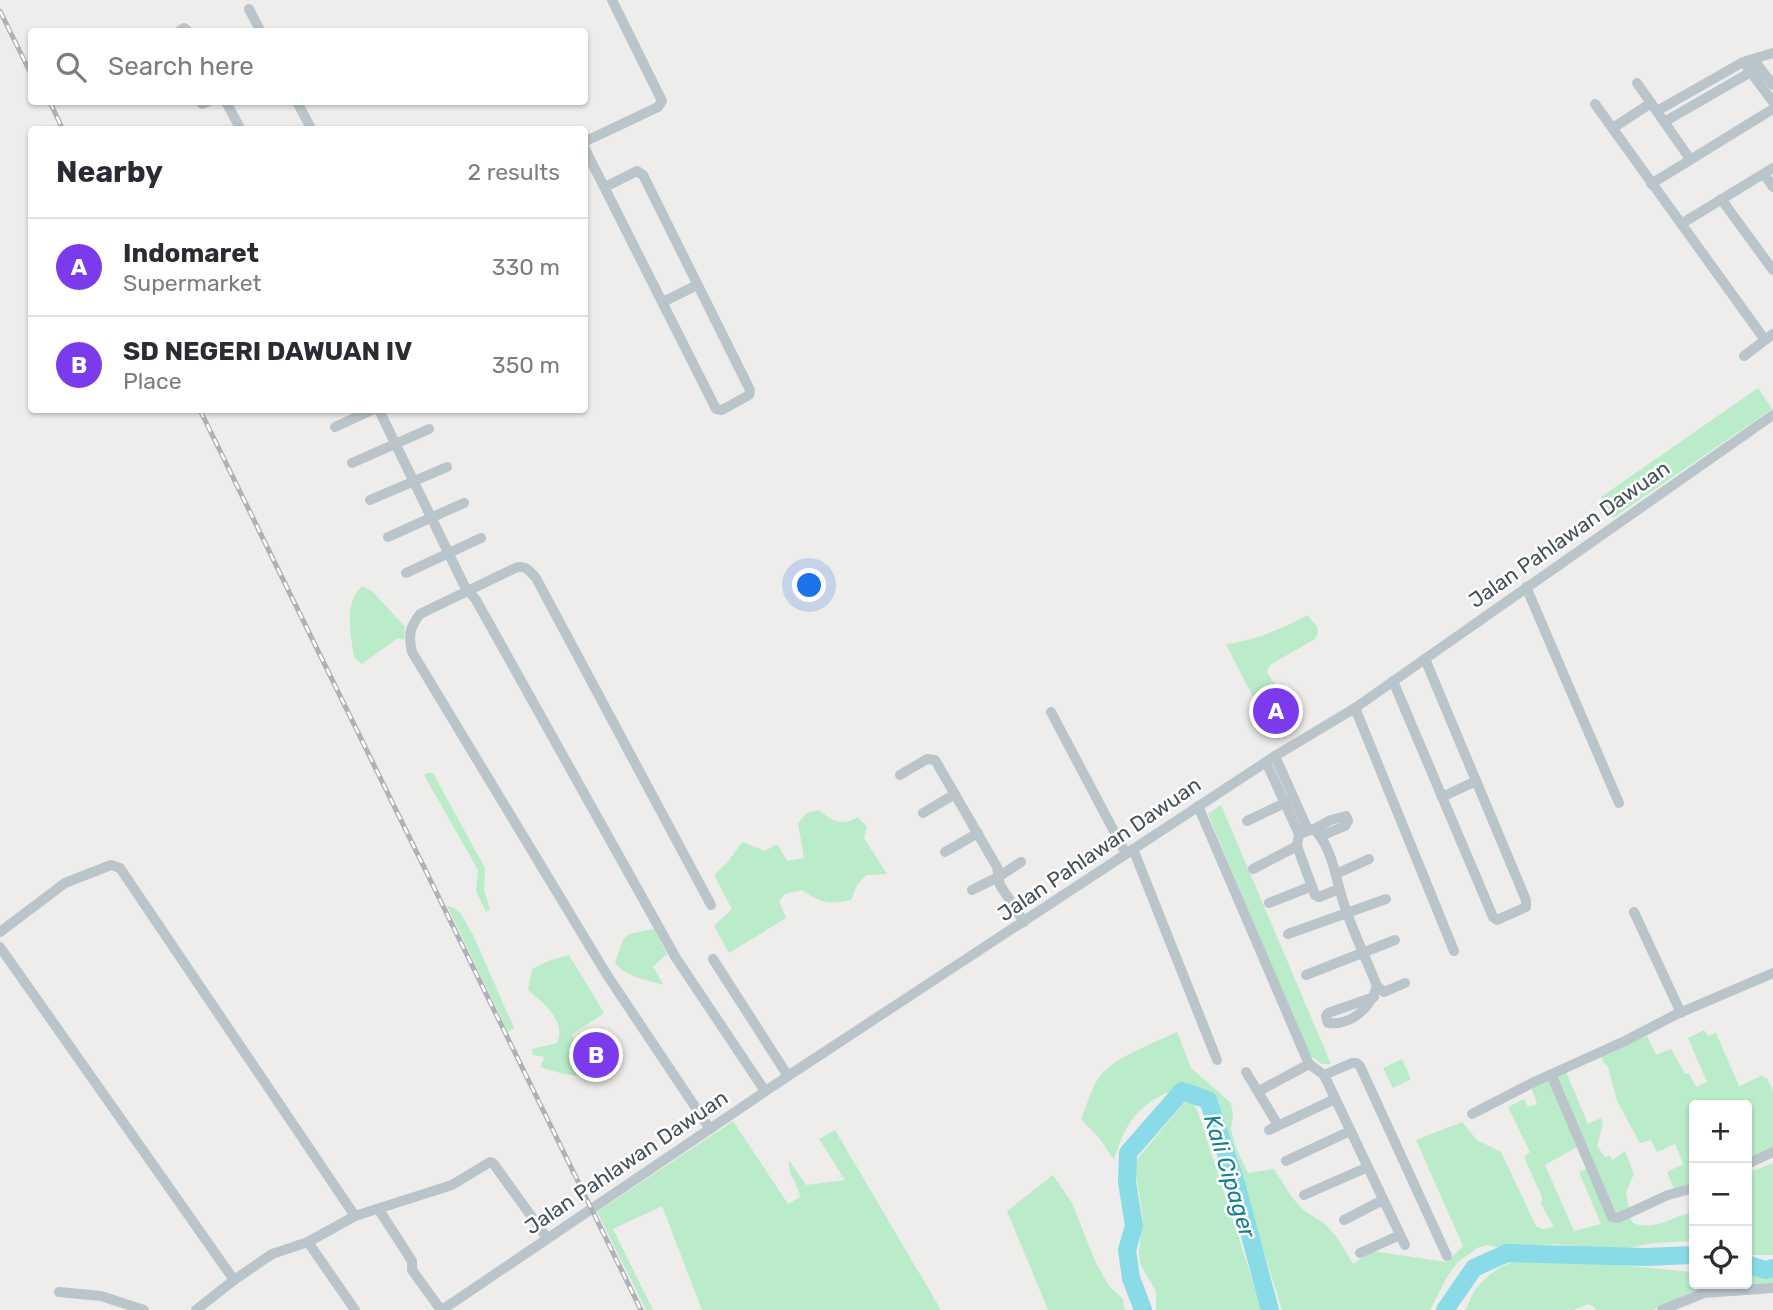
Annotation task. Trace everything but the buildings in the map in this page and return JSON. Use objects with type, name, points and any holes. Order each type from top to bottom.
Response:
[{"type":"street","points":[[588,143],[657,107],[662,101],[612,0]]},
{"type":"street","points":[[249,9],[259,28]]},
{"type":"street","points":[[1613,128],[1748,61],[1773,53]]},
{"type":"street","points":[[1748,61],[1751,72],[1773,102]]},
{"type":"street","points":[[1748,61],[1773,85]]},
{"type":"street","points":[[1664,122],[1751,72]]},
{"type":"street","points":[[1637,83],[1690,159]]},
{"type":"street","points":[[1595,104],[1651,184],[1769,337],[1744,356]]},
{"type":"street","points":[[227,105],[238,126]]},
{"type":"street","points":[[299,105],[310,126]]},
{"type":"street","points":[[1651,184],[1773,109]]},
{"type":"street","points":[[588,153],[605,187],[663,302],[716,409],[722,410],[750,393],[640,172],[605,187]]},
{"type":"street","points":[[1681,224],[1768,171],[1773,187]]},
{"type":"street","points":[[1721,199],[1773,270]]},
{"type":"street","points":[[663,302],[698,285]]},
{"type":"street","points":[[335,427],[365,413]]},
{"type":"street","points":[[381,413],[449,554],[676,958],[765,1091]]},
{"type":"street","name":"Jalan Pahlawan Dawuan","points":[[443,1310],[765,1091],[1198,806],[1355,708],[1773,415]]},
{"type":"street","points":[[352,463],[429,429]]},
{"type":"street","points":[[370,500],[447,467]]},
{"type":"street","points":[[388,537],[464,503]]},
{"type":"street","points":[[405,573],[481,538]]},
{"type":"street","points":[[710,1129],[607,975],[412,652],[409,640],[411,626],[420,614],[520,566],[527,568],[536,578],[711,905]]},
{"type":"street","points":[[1526,587],[1619,803]]},
{"type":"street","points":[[1393,681],[1493,917],[1497,920],[1526,907],[1526,900],[1425,659]]},
{"type":"street","points":[[1355,708],[1454,951]]},
{"type":"street","points":[[1051,712],[1129,852],[1217,1060]]},
{"type":"street","points":[[900,775],[927,759],[933,759],[998,867],[1000,885],[1024,922]]},
{"type":"street","points":[[1271,759],[1289,801],[1308,835],[1336,874],[1346,912],[1364,952],[1376,991],[1384,992],[1405,983]]},
{"type":"street","points":[[1442,797],[1476,781]]},
{"type":"street","points":[[923,813],[955,794]]},
{"type":"street","points":[[1247,821],[1289,801]]},
{"type":"street","points":[[1198,806],[1309,1064],[1324,1075],[1402,1240],[1360,1253]]},
{"type":"street","points":[[946,852],[978,833]]},
{"type":"street","points":[[1253,869],[1308,835]]},
{"type":"street","points":[[1308,835],[1315,895],[1319,897],[1339,889]]},
{"type":"street","points":[[1336,874],[1369,859]]},
{"type":"street","points":[[972,890],[1021,862]]},
{"type":"street","points":[[0,932],[65,883],[111,865],[120,868],[355,1216]]},
{"type":"street","points":[[1269,903],[1312,886]]},
{"type":"street","points":[[1288,934],[1386,899]]},
{"type":"street","points":[[1634,912],[1681,1013]]},
{"type":"street","points":[[1307,975],[1395,940]]},
{"type":"street","points":[[0,947],[233,1280]]},
{"type":"street","points":[[713,959],[788,1076]]},
{"type":"street","points":[[1472,1114],[1681,1013],[1773,973]]},
{"type":"street","points":[[1324,1075],[1352,1063],[1360,1066],[1447,1256]]},
{"type":"street","points":[[1259,1091],[1309,1064]]},
{"type":"street","points":[[1246,1072],[1259,1091],[1274,1128],[1335,1099]]},
{"type":"street","points":[[1551,1074],[1612,1217],[1618,1218],[1668,1195],[1689,1189]]},
{"type":"street","points":[[1286,1161],[1350,1131]]},
{"type":"street","points":[[1749,1163],[1773,1152]]},
{"type":"street","points":[[196,1310],[233,1280],[272,1254],[308,1242],[355,1216],[452,1185],[491,1163],[547,1238]]},
{"type":"street","points":[[1304,1195],[1367,1167]]},
{"type":"street","points":[[1344,1220],[1383,1200]]},
{"type":"street","points":[[379,1209],[412,1261],[412,1270],[443,1310]]},
{"type":"street","points":[[308,1242],[355,1310]]},
{"type":"street","points":[[1662,1310],[1704,1293],[1773,1288]]},
{"type":"street","points":[[59,1292],[101,1296],[144,1310]]},
{"type":"green space","points":[[1758,388],[1772,409],[1613,518],[1601,497]]},
{"type":"green space","points":[[363,586],[373,592],[405,627],[404,640],[398,638],[362,664],[354,657],[350,619],[353,600]]},
{"type":"green space","points":[[1308,615],[1317,627],[1315,639],[1270,665],[1267,672],[1279,691],[1257,705],[1226,644],[1268,633]]},
{"type":"green space","points":[[433,773],[485,868],[484,890],[490,909],[486,912],[476,891],[478,870],[424,775]]},
{"type":"green space","points":[[1221,805],[1331,1064],[1322,1064],[1307,1053],[1208,814]]},
{"type":"green space","points":[[818,810],[842,822],[858,817],[867,827],[864,838],[887,874],[866,875],[857,885],[851,900],[825,902],[802,890],[785,894],[779,901],[786,918],[729,953],[714,926],[732,909],[714,875],[727,863],[742,842],[765,851],[777,844],[787,861],[804,858],[798,823],[807,813]]},
{"type":"green space","points":[[447,906],[461,914],[473,935],[514,1028],[508,1032]]},
{"type":"green space","points":[[654,929],[667,954],[653,967],[664,985],[631,975],[615,963],[623,940],[629,934]]},
{"type":"green space","points":[[569,955],[604,1013],[571,1035],[598,1076],[578,1076],[551,1071],[540,1066],[545,1057],[533,1055],[532,1049],[557,1043],[559,1027],[552,1013],[528,990],[532,969]]},
{"type":"green space","points":[[1704,1030],[1708,1036],[1716,1033],[1739,1086],[1761,1076],[1767,1078],[1773,1091],[1773,1148],[1752,1158],[1752,1100],[1689,1100],[1689,1187],[1675,1191],[1667,1172],[1683,1164],[1675,1144],[1657,1152],[1651,1140],[1640,1143],[1617,1101],[1608,1067],[1602,1056],[1647,1036],[1656,1055],[1671,1049],[1696,1087],[1707,1082],[1688,1038]]},
{"type":"green space","points":[[1177,1032],[1191,1068],[1231,1103],[1231,1129],[1236,1148],[1248,1173],[1274,1169],[1303,1210],[1325,1224],[1336,1236],[1353,1264],[1372,1251],[1447,1262],[1463,1246],[1416,1140],[1462,1122],[1477,1140],[1501,1152],[1536,1226],[1542,1229],[1554,1227],[1541,1204],[1542,1197],[1524,1157],[1530,1152],[1508,1107],[1524,1099],[1528,1107],[1537,1104],[1531,1087],[1549,1079],[1579,1146],[1545,1165],[1574,1231],[1601,1224],[1579,1172],[1588,1168],[1610,1220],[1630,1217],[1633,1223],[1649,1226],[1689,1213],[1689,1241],[1655,1243],[1615,1250],[1556,1244],[1496,1247],[1486,1245],[1477,1248],[1457,1263],[1430,1310],[1282,1310],[1259,1236],[1210,1099],[1185,1086],[1158,1097],[1131,1121],[1114,1160],[1100,1139],[1081,1119],[1094,1085],[1101,1075],[1126,1056]]},
{"type":"green space","points":[[1402,1059],[1411,1079],[1393,1088],[1383,1068]]},
{"type":"green space","points":[[1566,1072],[1588,1124],[1601,1118],[1603,1123],[1597,1146],[1605,1157],[1609,1155],[1613,1160],[1625,1151],[1634,1174],[1626,1192],[1629,1210],[1613,1215],[1556,1077]]},
{"type":"green space","points":[[1185,1102],[1193,1103],[1198,1112],[1262,1310],[1156,1310],[1156,1291],[1140,1264],[1143,1218],[1134,1163]]},
{"type":"green space","points":[[733,1121],[788,1204],[800,1197],[789,1160],[806,1185],[845,1180],[819,1139],[835,1130],[941,1310],[702,1310],[662,1206],[613,1229],[653,1310],[646,1310],[597,1212]]},
{"type":"green space","points":[[1773,1163],[1773,1255],[1752,1254],[1752,1171]]},
{"type":"green space","points":[[1053,1175],[1072,1203],[1095,1261],[1109,1286],[1123,1299],[1125,1310],[1048,1310],[1007,1211]]},
{"type":"green space","points":[[1542,1258],[1689,1272],[1689,1289],[1702,1289],[1652,1310],[1597,1310],[1589,1304],[1573,1310],[1465,1310],[1475,1290],[1489,1275],[1505,1265]]},
{"type":"green space","points":[[1773,1274],[1773,1284],[1752,1285],[1752,1275]]},
{"type":"waterway","name":"Kali Cipager","points":[[1143,1310],[1131,1278],[1127,1250],[1134,1226],[1127,1182],[1128,1153],[1182,1091],[1208,1100],[1236,1183],[1270,1310]]},
{"type":"waterway","name":"Kali Cipager","points":[[1445,1310],[1474,1268],[1507,1253],[1645,1257],[1689,1255]]},
{"type":"waterway","name":"Kali Cipager","points":[[1752,1266],[1765,1270],[1773,1268]]},
{"type":"railway","points":[[0,11],[28,68]]},
{"type":"railway","points":[[51,105],[61,126]]},
{"type":"railway","points":[[201,413],[641,1310]]},
{"type":"place","name":"Indomaret","points":[[1276,711]]},
{"type":"place","name":"SD NEGERI DAWUAN IV","points":[[596,1055]]}]
